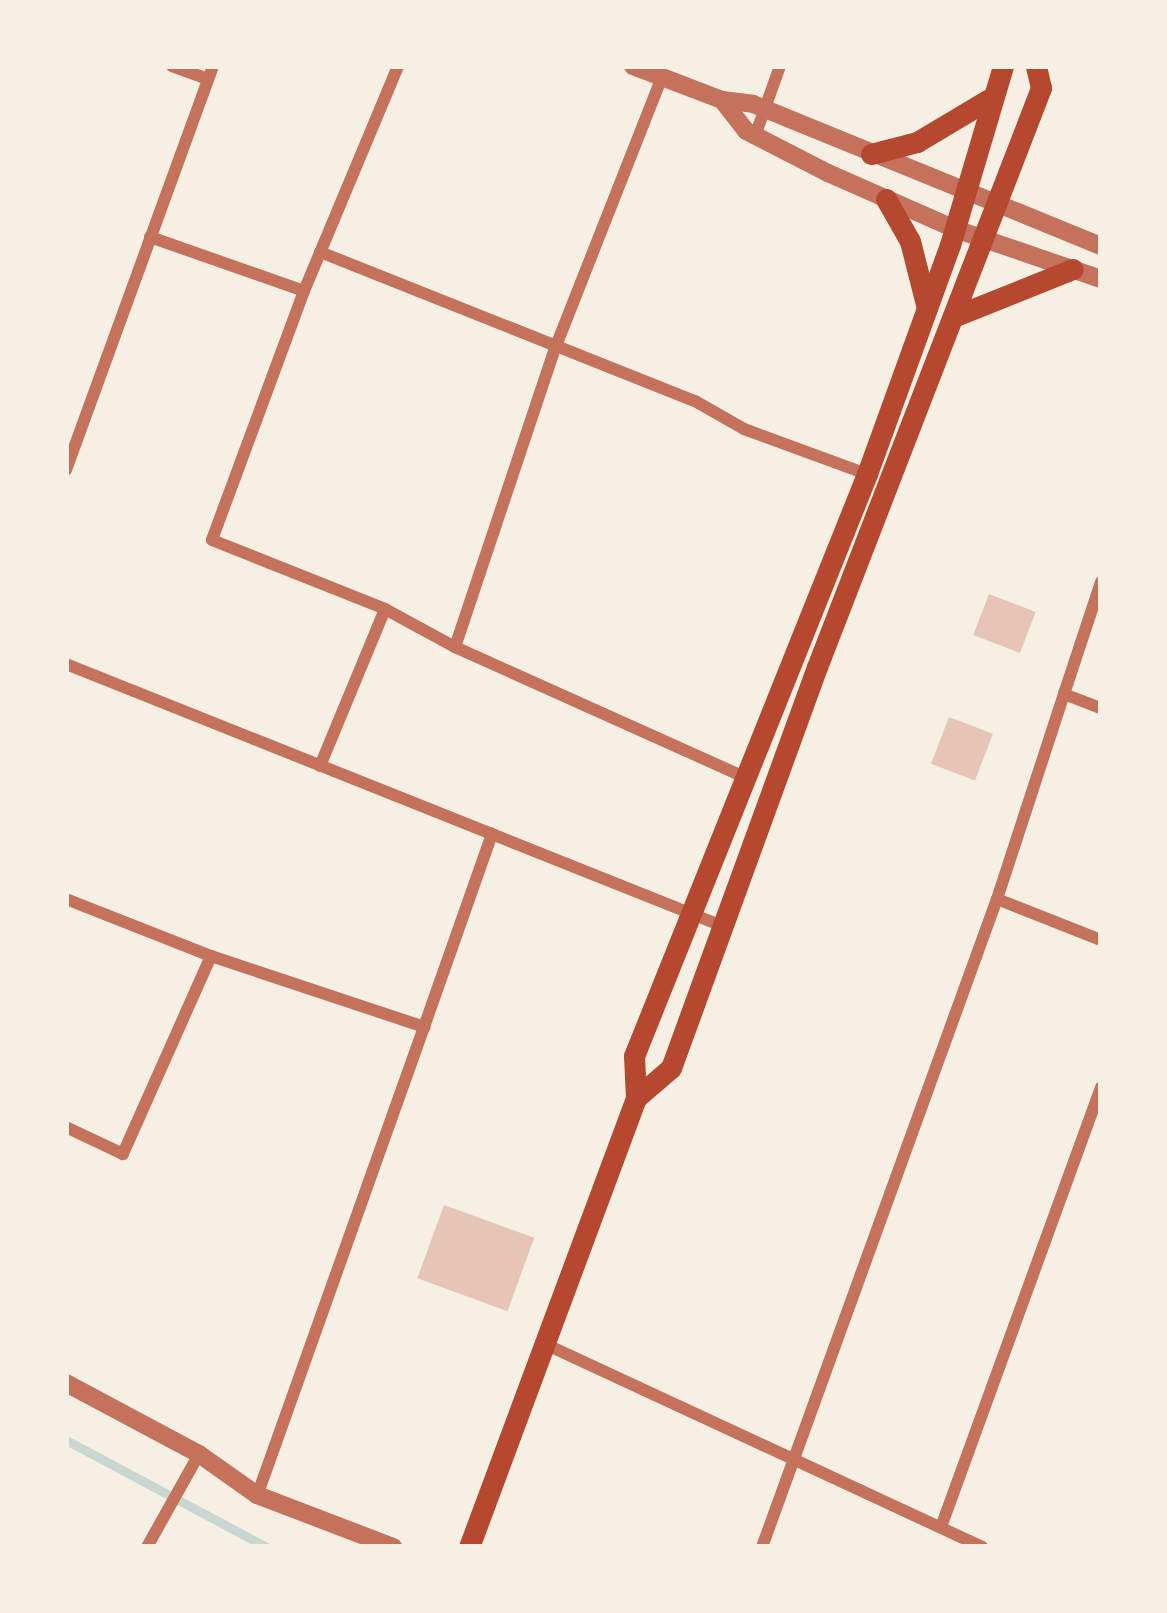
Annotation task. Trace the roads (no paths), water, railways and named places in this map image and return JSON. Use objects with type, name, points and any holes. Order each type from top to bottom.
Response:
[{"type":"main road","points":[[469,1547],[637,1098],[634,1056],[749,779],[867,474],[955,229],[989,99],[1004,66]]},
{"type":"main road","points":[[637,1098],[671,1068],[817,667],[1042,88],[1036,66]]},
{"type":"main road","points":[[871,154],[917,142],[989,99]]},
{"type":"main road","points":[[886,199],[910,241],[927,308]]},
{"type":"main road","points":[[953,317],[1073,269]]},
{"type":"street","points":[[66,470],[211,73],[172,66]]},
{"type":"street","points":[[398,66],[304,291],[212,540],[385,609],[455,647],[749,779]]},
{"type":"street","points":[[633,66],[722,100],[764,108],[964,194],[1101,246]]},
{"type":"street","points":[[755,136],[780,66]]},
{"type":"street","points":[[455,647],[556,346],[662,77]]},
{"type":"street","points":[[722,100],[755,136],[886,199],[955,229],[1101,279]]},
{"type":"street","points":[[150,237],[304,291]]},
{"type":"street","points":[[320,252],[695,400],[744,429],[867,474]]},
{"type":"street","points":[[762,1547],[997,899],[1101,581]]},
{"type":"street","points":[[320,766],[385,609]]},
{"type":"street","points":[[66,664],[725,927]]},
{"type":"street","points":[[1064,694],[1101,708]]},
{"type":"street","points":[[257,1495],[492,834]]},
{"type":"street","points":[[66,899],[211,956],[424,1027]]},
{"type":"street","points":[[997,899],[1101,940]]},
{"type":"street","points":[[66,1127],[123,1154],[211,956]]},
{"type":"street","points":[[941,1527],[1101,1087]]},
{"type":"street","points":[[544,1344],[795,1456],[982,1547]]},
{"type":"street","points":[[66,1383],[257,1495],[393,1547]]},
{"type":"street","points":[[147,1547],[195,1462]]},
{"type":"waterway","points":[[66,1440],[266,1547]]}]
